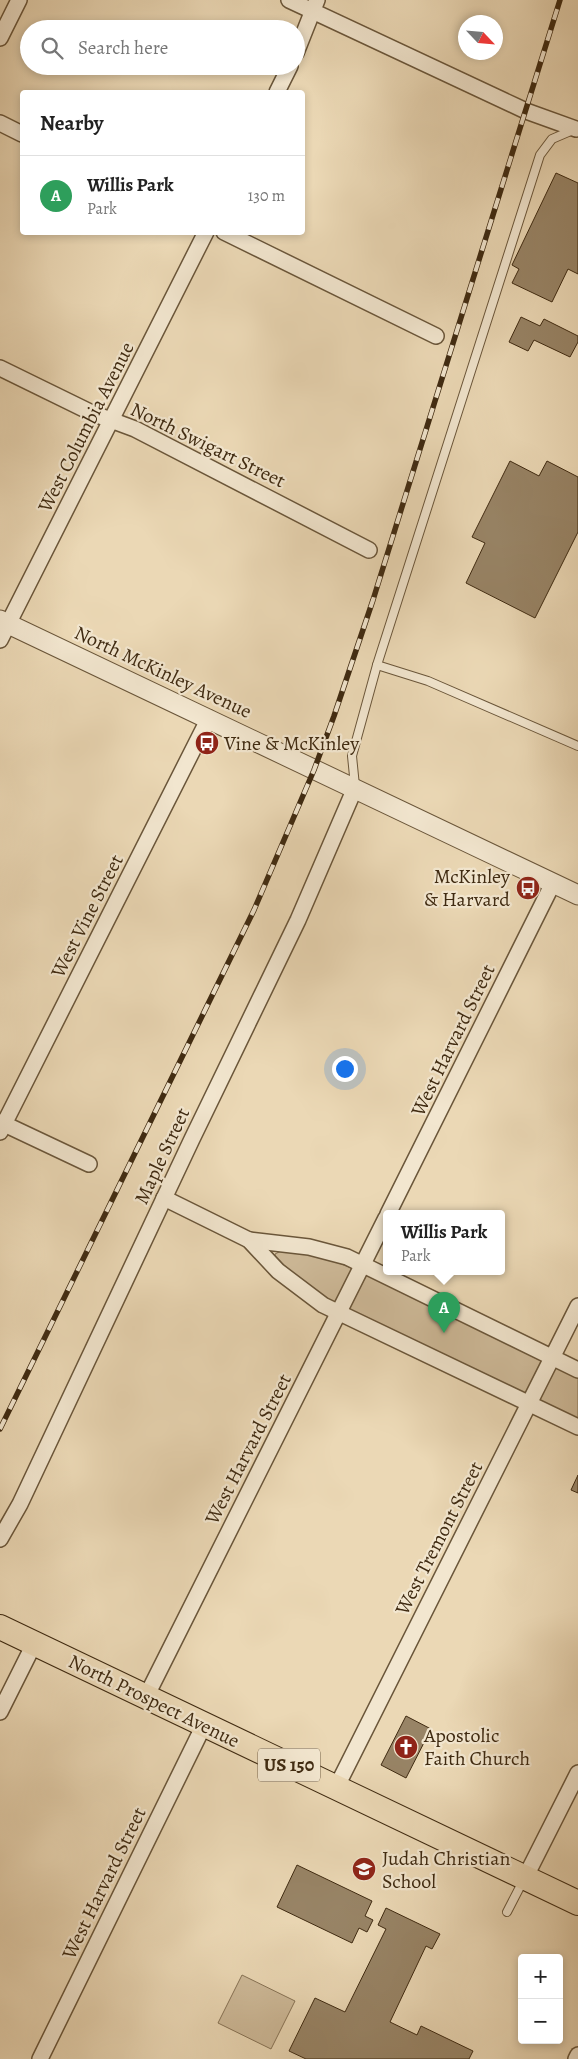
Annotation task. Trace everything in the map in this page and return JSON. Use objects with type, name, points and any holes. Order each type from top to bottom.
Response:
[{"type":"main road","name":"North Prospect Avenue","points":[[0,1628],[578,1903]]},
{"type":"street","points":[[0,38],[19,0]]},
{"type":"street","points":[[289,0],[314,5],[526,111],[577,129]]},
{"type":"street","points":[[305,29],[314,5]]},
{"type":"street","points":[[278,90],[286,75]]},
{"type":"street","points":[[0,123],[20,133]]},
{"type":"street","name":"West Columbia Avenue","points":[[3,628],[112,420],[204,235]]},
{"type":"street","points":[[230,235],[436,336]]},
{"type":"street","name":"North Swigart Street","points":[[0,368],[135,429],[369,550]]},
{"type":"street","name":"North McKinley Avenue","points":[[3,628],[209,718],[578,895]]},
{"type":"street","name":"West Vine Street","points":[[1,1126],[209,718]]},
{"type":"street","name":"Maple Street","points":[[0,1539],[20,1504],[164,1198],[298,920],[355,788]]},
{"type":"street","name":"West Harvard Street","points":[[390,1210],[553,883]]},
{"type":"street","points":[[1,1126],[89,1164]]},
{"type":"street","points":[[164,1198],[249,1240],[278,1271],[323,1305],[578,1427]]},
{"type":"street","name":"West Harvard Street","points":[[146,1697],[383,1224]]},
{"type":"street","points":[[249,1240],[328,1251],[383,1275]]},
{"type":"street","points":[[384,1275],[553,1356],[578,1370]]},
{"type":"street","name":"West Tremont Street","points":[[336,1788],[578,1306]]},
{"type":"street","points":[[0,1712],[34,1644]]},
{"type":"street","name":"West Harvard Street","points":[[40,2059],[204,1725]]},
{"type":"street","points":[[525,1878],[578,1773]]},
{"type":"street","points":[[576,2059],[578,2055]]},
{"type":"lane","points":[[355,788],[352,756],[377,665],[540,155],[552,139],[577,129]]},
{"type":"lane","points":[[377,665],[428,680],[578,746]]},
{"type":"lane","points":[[507,1912],[525,1878]]},
{"type":"shaded area","points":[[281,1251],[317,1255],[385,1282],[578,1377],[578,1420],[321,1296],[302,1284],[275,1258],[275,1254]]},
{"type":"shaded area","points":[[242,1975],[295,2001],[271,2049],[218,2023]]},
{"type":"building","points":[[556,173],[578,183],[578,274],[568,269],[552,302],[512,283],[519,269],[512,265]]},
{"type":"building","points":[[521,317],[540,326],[544,319],[578,336],[578,342],[570,357],[534,340],[528,351],[509,342]]},
{"type":"building","points":[[510,461],[539,476],[547,461],[578,477],[578,532],[535,618],[466,583],[485,543],[472,537]]},
{"type":"building","points":[[578,1475],[578,1493],[571,1490]]},
{"type":"building","name":"Apostolic Faith Church","points":[[406,1716],[431,1729],[406,1778],[381,1765]]},
{"type":"building","points":[[297,1865],[372,1901],[365,1916],[373,1920],[367,1932],[359,1928],[352,1943],[277,1907]]},
{"type":"building","points":[[386,1908],[440,1934],[432,1949],[426,1946],[390,2022],[417,2035],[421,2026],[473,2051],[469,2059],[306,2059],[289,2051],[315,1998],[345,2012],[386,1929],[378,1925]]},
{"type":"railway","points":[[0,1429],[254,910],[314,770],[373,600],[560,0]]},
{"type":"place","name":"Vine & McKinley","points":[[207,743]]},
{"type":"place","name":"McKinley & Harvard","points":[[528,888]]},
{"type":"place","name":"Willis Park","points":[[444,1333]]},
{"type":"place","name":"Apostolic Faith Church","points":[[406,1747]]},
{"type":"place","name":"Judah Christian School","points":[[364,1869]]}]
